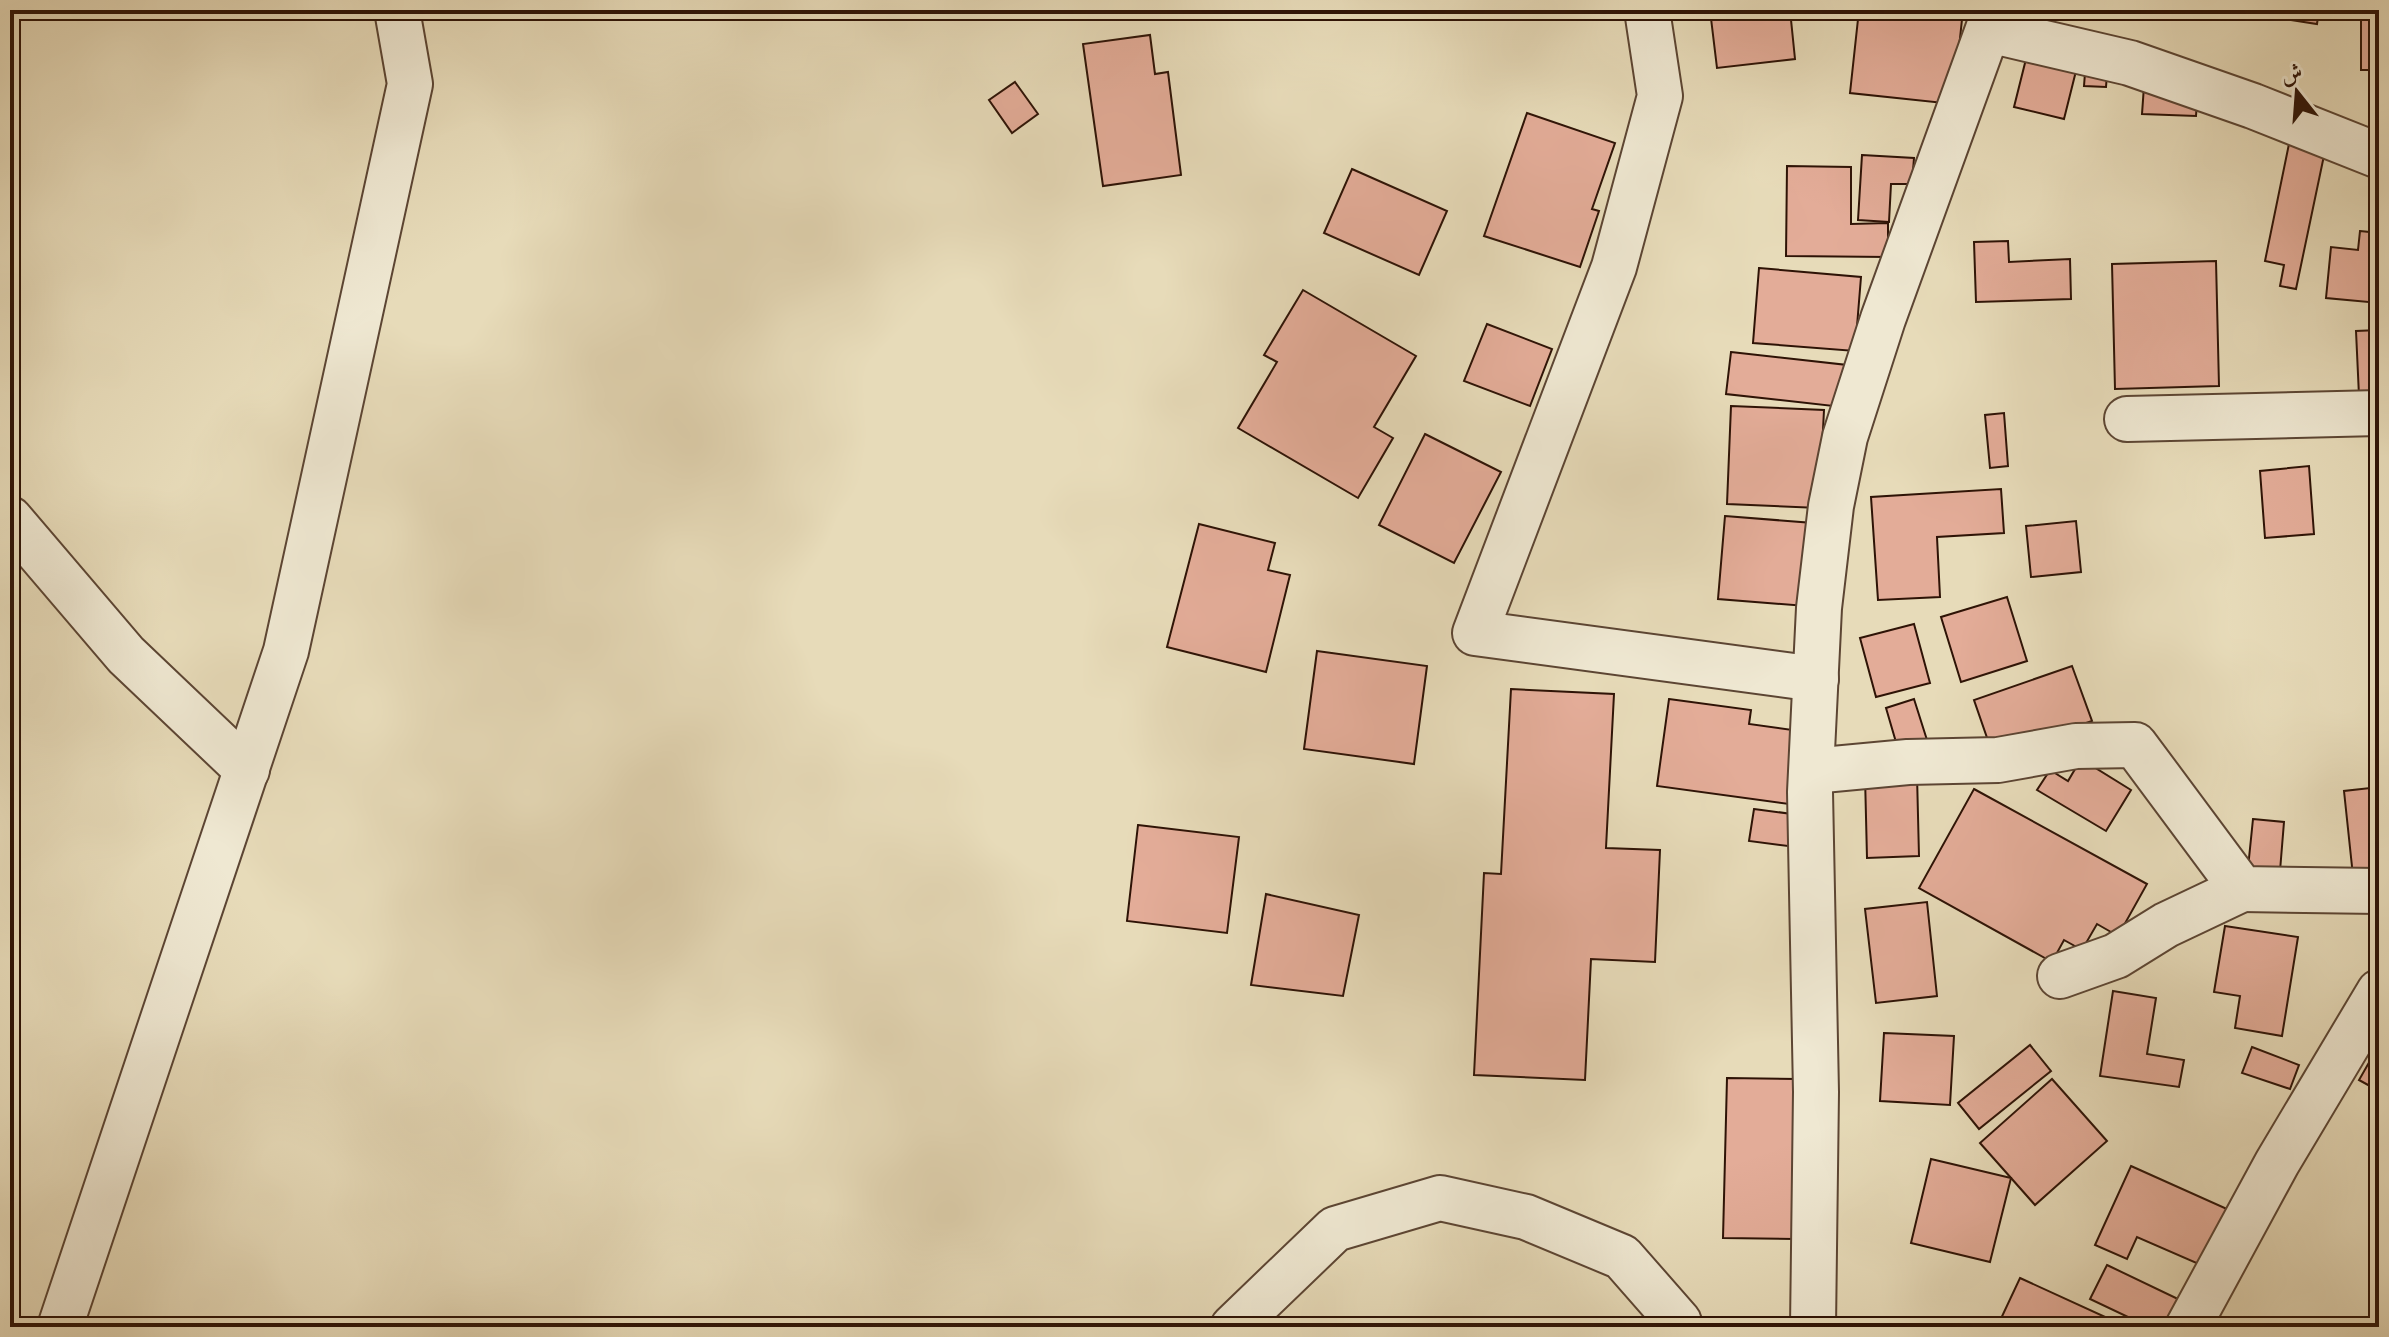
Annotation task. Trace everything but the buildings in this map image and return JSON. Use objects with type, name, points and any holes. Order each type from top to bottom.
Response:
[{"type":"street","points":[[60,1327],[286,651],[410,84],[397,10]]},
{"type":"street","points":[[1647,10],[1660,96],[1614,267],[1475,633],[1816,679]]},
{"type":"street","points":[[1813,1327],[1816,1092],[1810,792],[1819,608],[1831,506],[1845,437],[1883,319],[1992,20],[2253,106],[2379,156]]},
{"type":"street","points":[[2127,419],[2379,413]]},
{"type":"street","points":[[10,519],[126,655],[247,770]]},
{"type":"street","points":[[1812,771],[1908,762],[1998,760],[2076,746],[2135,745],[2242,889]]},
{"type":"street","points":[[2060,976],[2116,956],[2166,925],[2242,889],[2379,891]]},
{"type":"street","points":[[2188,1327],[2277,1163],[2379,992]]},
{"type":"street","points":[[1233,1327],[1335,1229],[1440,1198],[1526,1217],[1622,1257],[1679,1322],[1680,1327]]},
{"type":"green space","points":[[2379,1229],[2379,1327],[2369,1327]]}]
